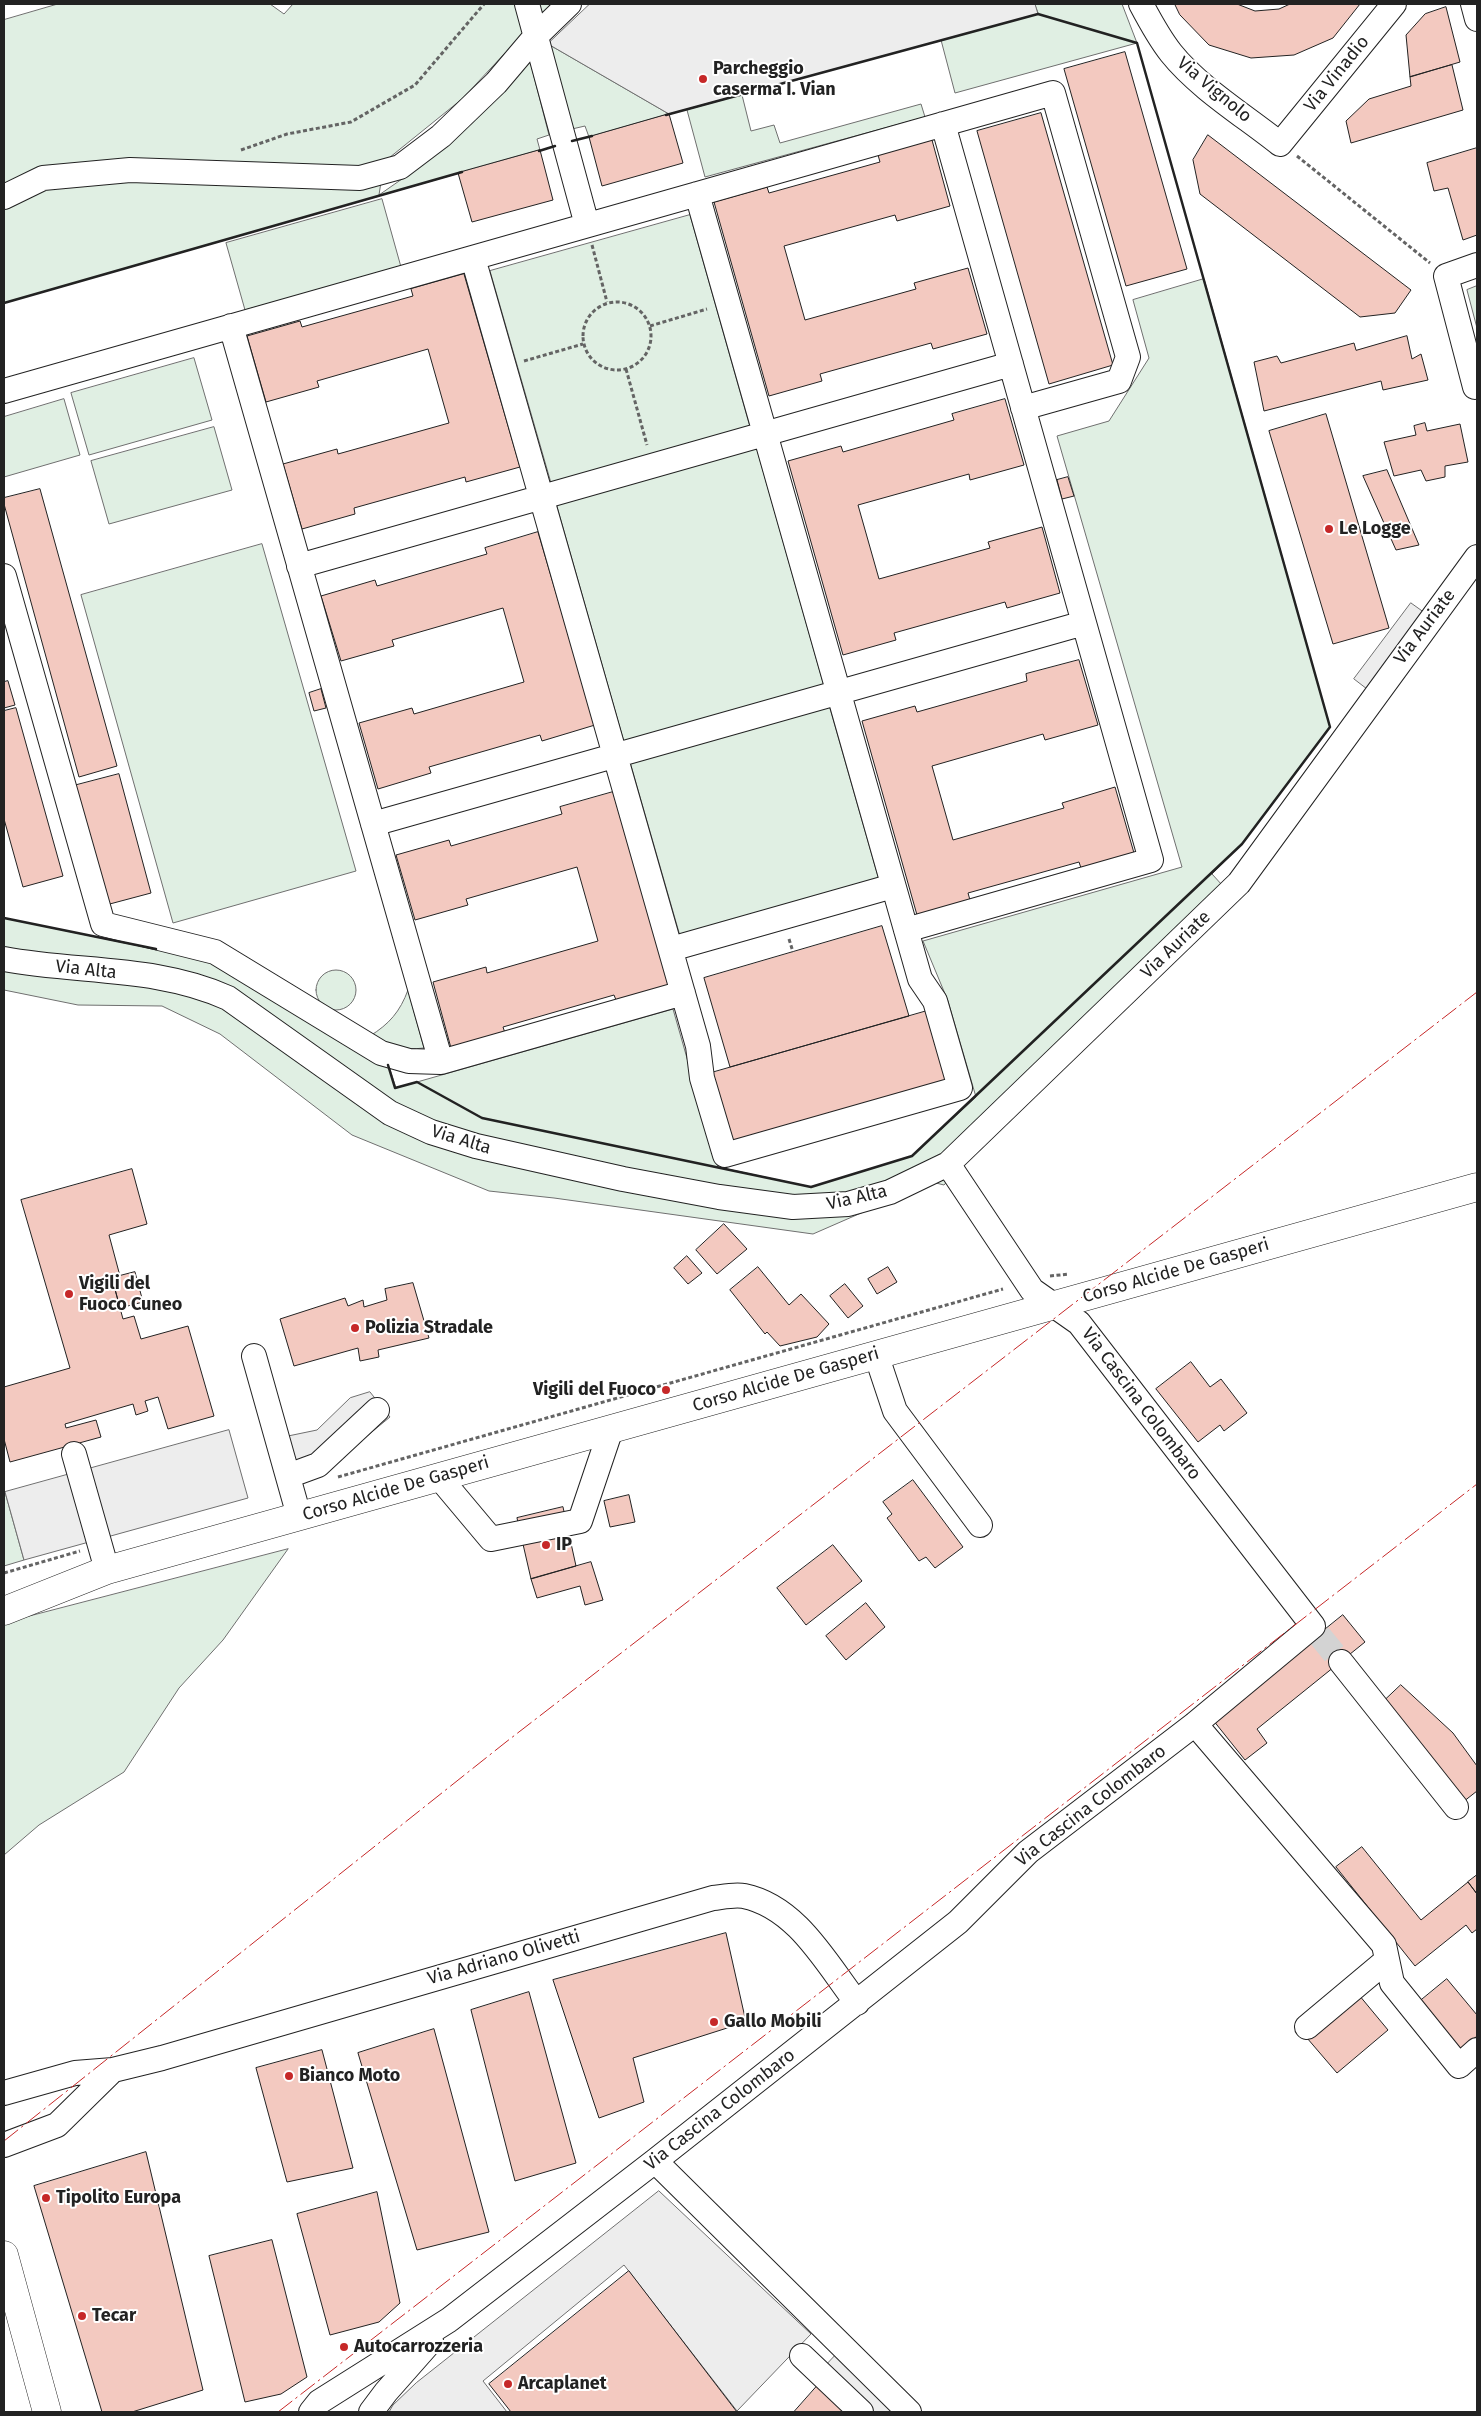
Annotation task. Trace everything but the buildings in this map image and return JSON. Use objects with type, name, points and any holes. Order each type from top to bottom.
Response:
[{"type":"main road","name":"Corso Alcide De Gasperi","points":[[4,1590],[101,1563],[299,1516],[1477,1187]]},
{"type":"main road","name":"Corso Alcide De Gasperi","points":[[4,1611],[101,1563]]},
{"type":"main road","points":[[4,2258],[47,2412]]},
{"type":"street","points":[[527,4],[586,226]]},
{"type":"street","points":[[4,197],[43,178],[130,170],[360,178],[400,167],[448,129],[496,83],[535,38],[570,4]]},
{"type":"street","name":"Via Vignolo","points":[[1141,4],[1154,30],[1172,54],[1194,76],[1280,144]]},
{"type":"street","name":"Via Vinadio","points":[[1280,144],[1394,4]]},
{"type":"street","points":[[1473,4],[1477,19]]},
{"type":"street","points":[[4,391],[1053,93],[1128,357],[1119,381],[1023,408]]},
{"type":"street","points":[[906,930],[1151,860],[943,124]]},
{"type":"street","points":[[473,258],[671,949],[698,1046],[702,1078],[725,1155],[960,1088],[935,1000],[920,979],[697,194]]},
{"type":"street","points":[[1474,388],[1446,276],[1477,266]]},
{"type":"street","points":[[231,326],[441,1062]]},
{"type":"street","points":[[299,566],[1011,364]]},
{"type":"street","name":"Via Auriate","points":[[948,1164],[1239,883],[1477,557]]},
{"type":"street","points":[[4,576],[103,924],[215,952],[381,1053],[409,1061],[441,1062],[683,993]]},
{"type":"street","points":[[373,824],[1084,623]]},
{"type":"street","points":[[671,949],[893,886]]},
{"type":"street","name":"Via Alta","points":[[4,959],[150,976],[204,987],[228,998],[390,1113],[431,1132],[476,1146],[614,1177],[718,1197],[793,1207],[822,1207],[848,1204],[890,1192],[948,1164]]},
{"type":"street","points":[[948,1164],[1032,1290],[1052,1305]]},
{"type":"street","name":"Via Cascina Colombaro","points":[[311,2412],[319,2402],[449,2320],[655,2161],[958,1922],[1028,1852],[1316,1630],[1079,1322],[1052,1305]]},
{"type":"street","points":[[876,1354],[895,1411],[980,1525]]},
{"type":"street","points":[[254,1356],[299,1516]]},
{"type":"street","points":[[288,1476],[318,1465],[377,1410]]},
{"type":"street","points":[[439,1477],[491,1539],[580,1521],[611,1429]]},
{"type":"street","points":[[74,1454],[101,1563]]},
{"type":"street","points":[[1341,1662],[1456,1807]]},
{"type":"street","points":[[1195,1724],[1384,1945],[1392,1983],[1459,2066],[1477,2050]]},
{"type":"street","name":"Via Adriano Olivetti","points":[[4,2093],[75,2073],[113,2070],[162,2058],[713,1898],[742,1895],[772,1906],[795,1922],[857,2002]]},
{"type":"street","points":[[1306,2027],[1387,1960]]},
{"type":"street","points":[[4,2145],[57,2125],[113,2070]]},
{"type":"street","points":[[655,2161],[909,2412]]},
{"type":"street","name":"Via Cascina Colombaro","points":[[371,2412],[449,2320]]},
{"type":"street","points":[[826,2330],[800,2359],[861,2412]]},
{"type":"path","points":[[234,153],[286,134],[351,122],[415,85],[484,4]]},
{"type":"path","points":[[1280,144],[1446,276]]},
{"type":"path","points":[[586,226],[607,302]]},
{"type":"path","points":[[607,302],[633,305],[643,313],[650,326],[651,339],[648,352],[638,362],[626,369],[611,369],[599,366],[589,356],[583,344],[582,332],[586,320],[594,309],[607,302]]},
{"type":"path","points":[[650,326],[728,303]]},
{"type":"path","points":[[504,366],[583,344]]},
{"type":"path","points":[[626,369],[652,466]]},
{"type":"path","points":[[330,1480],[1010,1287]]},
{"type":"path","points":[[4,1573],[101,1563]]},
{"type":"green space","points":[[58,4],[270,4],[284,14],[293,4],[551,4],[462,99],[384,162],[379,195],[422,165],[530,61],[549,135],[537,139],[540,150],[4,303],[4,20]]},
{"type":"green space","points":[[1035,4],[1122,4],[1137,43],[955,93],[941,40],[1038,14]]},
{"type":"green space","points":[[548,44],[669,114],[589,137],[585,126],[572,129]]},
{"type":"green space","points":[[742,95],[751,131],[774,125],[780,143],[921,104],[925,117],[705,177],[687,110]]},
{"type":"green space","points":[[382,199],[401,267],[245,310],[226,243]]},
{"type":"green space","points":[[690,215],[750,427],[551,483],[490,271]]},
{"type":"green space","points":[[1204,279],[1330,727],[1242,844],[1212,874],[1233,897],[972,1154],[944,1185],[932,1182],[813,1234],[554,1198],[489,1191],[352,1135],[220,1034],[162,1006],[78,1005],[4,990],[4,918],[212,961],[389,1066],[396,1088],[673,1009],[718,1167],[811,1187],[912,1156],[976,1097],[948,1001],[923,941],[1182,867],[1057,436],[1109,421],[1149,358],[1133,300]]},
{"type":"green space","points":[[1477,286],[1477,328],[1467,290]]},
{"type":"green space","points":[[194,358],[212,420],[89,455],[71,393]]},
{"type":"green space","points":[[64,399],[80,455],[4,477],[4,417]]},
{"type":"green space","points":[[214,427],[232,490],[109,524],[91,461]]},
{"type":"green space","points":[[756,446],[824,686],[624,742],[556,503]]},
{"type":"green space","points":[[262,544],[356,871],[173,923],[81,595]]},
{"type":"green space","points":[[829,705],[879,880],[680,936],[630,762]]},
{"type":"green space","points":[[336,970],[350,976],[356,990],[350,1004],[336,1010],[322,1004],[316,990],[322,976]]},
{"type":"green space","points":[[408,990],[424,1048],[403,1048],[370,1036],[393,1017]]},
{"type":"green space","points":[[4,1493],[24,1560],[4,1566]]},
{"type":"green space","points":[[288,1549],[223,1640],[179,1688],[124,1772],[39,1825],[4,1855],[4,1623]]},
{"type":"shaded area","name":"Parcheggio caserma I. Vian","points":[[590,4],[1035,4],[1038,14],[669,114],[548,44]]},
{"type":"shaded area","points":[[1411,603],[1425,613],[1367,689],[1354,679]]},
{"type":"shaded area","points":[[370,1392],[390,1417],[328,1468],[301,1476],[288,1436],[317,1430],[350,1398]]},
{"type":"shaded area","points":[[229,1430],[248,1498],[24,1560],[5,1492]]},
{"type":"shaded area","points":[[659,2191],[811,2334],[737,2411],[624,2265],[483,2381],[507,2412],[389,2412],[393,2405],[416,2383]]},
{"type":"shaded area","points":[[850,2340],[923,2412],[853,2412],[815,2377]]},
{"type":"tunnel","points":[[1319,1635],[1341,1662]]},
{"type":"wall","points":[[388,1065],[395,1088],[417,1082],[482,1118],[811,1187],[912,1156],[1242,844],[1330,727],[1137,43],[1038,14],[666,115]]},
{"type":"wall","points":[[572,141],[592,136]]},
{"type":"wall","points":[[539,151],[555,146]]},
{"type":"wall","points":[[4,303],[462,172]]},
{"type":"wall","points":[[4,918],[156,949]]},
{"type":"power","points":[[4,2141],[506,1742],[1477,992]]},
{"type":"power","points":[[278,2412],[1477,1484]]},
{"type":"place","name":"Parcheggio caserma I. Vian","points":[[703,79]]},
{"type":"place","name":"Le Logge","points":[[1329,529]]},
{"type":"place","name":"Vigili del Fuoco Cuneo","points":[[69,1294]]},
{"type":"place","name":"Polizia Stradale","points":[[355,1328]]},
{"type":"place","name":"Vigili del Fuoco","points":[[666,1390]]},
{"type":"place","name":"IP","points":[[546,1545]]},
{"type":"place","name":"Gallo Mobili","points":[[714,2022]]},
{"type":"place","name":"Bianco Moto","points":[[289,2076]]},
{"type":"place","name":"Tipolito Europa","points":[[46,2198]]},
{"type":"place","name":"Tecar","points":[[82,2316]]},
{"type":"place","name":"Autocarrozzeria","points":[[344,2347]]},
{"type":"place","name":"Arcaplanet","points":[[508,2384]]}]
